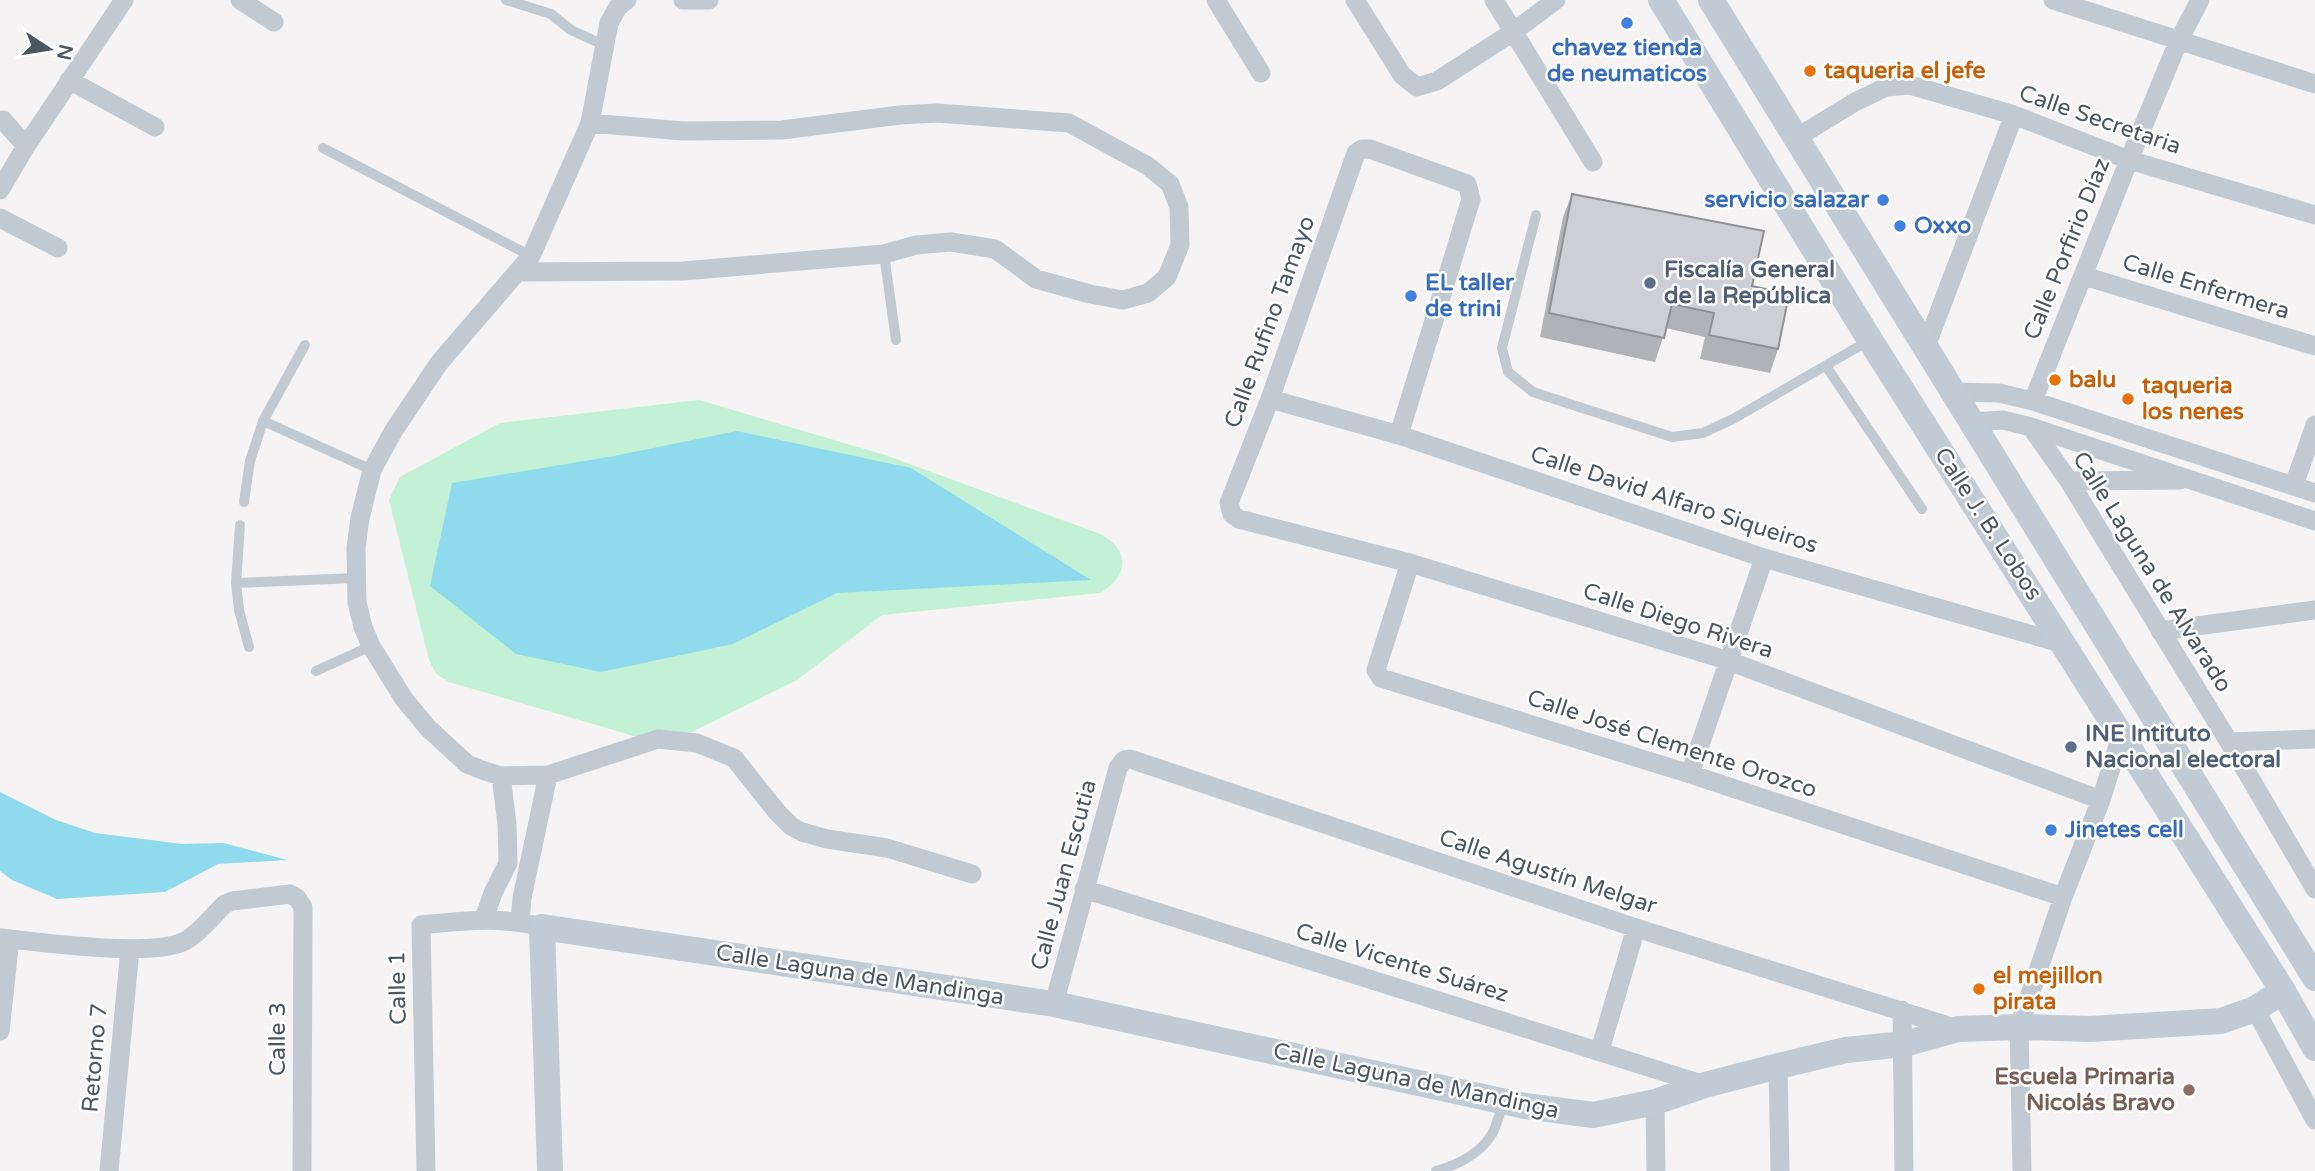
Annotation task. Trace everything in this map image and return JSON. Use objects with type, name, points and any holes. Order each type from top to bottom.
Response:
[{"type":"main road","name":"Calle J. B. Lobos","points":[[1661,0],[1870,340],[2283,991],[2315,1048]]},
{"type":"main road","name":"Calle J. B. Lobos","points":[[1711,0],[2315,978]]},
{"type":"main road","name":"Calle Laguna de Mandinga","points":[[531,924],[1054,1004],[1504,1101],[1593,1115],[1656,1102],[1705,1085],[1778,1066],[1846,1050],[1903,1044],[1958,1029],[2091,1029],[2221,1021],[2255,1009],[2283,991]]},
{"type":"main road","points":[[531,924],[550,1171]]},
{"type":"street","points":[[0,190],[69,80],[124,0]]},
{"type":"street","points":[[240,0],[274,22]]},
{"type":"street","points":[[627,0],[618,7],[609,23],[590,123],[531,256],[439,363],[394,430],[372,470],[360,518],[356,548],[357,601],[363,627],[371,646],[404,699],[442,743],[467,764],[500,776],[548,775],[658,738],[697,743],[734,758],[776,812],[802,832],[827,839],[887,848],[972,874]]},
{"type":"street","points":[[684,0],[709,0]]},
{"type":"street","points":[[1216,0],[1261,73]]},
{"type":"street","points":[[1355,0],[1402,75],[1417,87],[1437,81],[1513,33],[1556,0]]},
{"type":"street","points":[[1494,0],[1593,162]]},
{"type":"street","points":[[2053,0],[2315,84]]},
{"type":"street","name":"Calle Porfirio Díaz","points":[[2033,401],[2129,160],[2179,40],[2200,0]]},
{"type":"street","points":[[69,80],[155,127]]},
{"type":"street","name":"Calle Secretaria","points":[[1797,138],[1855,102],[1886,87],[1910,85],[2014,115],[2129,160],[2315,215]]},
{"type":"street","points":[[517,272],[683,271],[884,254],[916,245],[951,242],[995,249],[1036,279],[1123,300],[1148,293],[1167,277],[1180,245],[1179,207],[1170,184],[1148,166],[1069,122],[937,113],[782,130],[683,131],[590,123]]},
{"type":"street","points":[[1925,349],[2014,115]]},
{"type":"street","points":[[1,117],[26,146]]},
{"type":"street","name":"Calle Rufino Tamayo","points":[[1232,514],[1229,503],[1270,399],[1356,153],[1362,149],[1370,149],[1467,184],[1470,189],[1471,199],[1399,435]]},
{"type":"street","points":[[0,218],[58,248]]},
{"type":"street","name":"Calle Enfermera","points":[[2084,276],[2315,346]]},
{"type":"street","points":[[1952,393],[1999,393],[2033,401],[2315,493]]},
{"type":"street","name":"Calle David Alfaro Siqueiros","points":[[1270,399],[1399,435],[1763,558],[2064,644]]},
{"type":"street","points":[[1971,422],[2003,420],[2031,427],[2315,520]]},
{"type":"street","points":[[2294,485],[2315,425]]},
{"type":"street","name":"Calle Laguna de Alvarado","points":[[2031,427],[2069,481],[2309,867],[2315,889]]},
{"type":"street","points":[[2069,481],[2193,480]]},
{"type":"street","name":"Calle Diego Rivera","points":[[1232,514],[1239,519],[1410,563],[1729,661],[2101,800]]},
{"type":"street","points":[[1690,774],[1763,558]]},
{"type":"street","name":"Calle José Clemente Orozco","points":[[1410,563],[1376,670],[1381,678],[1690,774],[2063,897]]},
{"type":"street","points":[[2160,631],[2315,610]]},
{"type":"street","points":[[2022,1171],[2019,1027],[2063,897],[2101,800],[2121,736]]},
{"type":"street","points":[[2229,742],[2315,738]]},
{"type":"street","name":"Calle Agustín Melgar","points":[[1125,760],[1130,759],[1636,928],[1958,1029]]},
{"type":"street","name":"Calle Juan Escutia","points":[[1054,1004],[1118,768],[1125,760]]},
{"type":"street","points":[[531,924],[522,898],[548,775]]},
{"type":"street","points":[[484,919],[508,863],[507,824],[500,776]]},
{"type":"street","points":[[508,863],[531,863]]},
{"type":"street","name":"Calle Vicente Suárez","points":[[1084,890],[1705,1085]]},
{"type":"street","name":"Calle 3","points":[[130,949],[182,943],[225,904],[232,901],[290,894],[297,898],[303,907],[302,1171]]},
{"type":"street","name":"Calle 1","points":[[426,1171],[421,925],[484,919],[531,924]]},
{"type":"street","points":[[1600,1050],[1636,928]]},
{"type":"street","points":[[0,1031],[5,939],[130,949]]},
{"type":"street","name":"Retorno 7","points":[[109,1171],[130,949]]},
{"type":"street","points":[[2255,1009],[2315,1120]]},
{"type":"street","points":[[1902,1010],[1904,1171]]},
{"type":"street","points":[[1778,1066],[1780,1171]]},
{"type":"street","points":[[1656,1102],[1656,1171]]},
{"type":"lane","points":[[506,0],[551,14],[571,30],[606,46]]},
{"type":"lane","points":[[323,148],[531,256]]},
{"type":"lane","points":[[1536,215],[1502,348],[1507,372],[1533,392],[1672,437],[1703,433],[1733,419],[1870,340]]},
{"type":"lane","points":[[884,254],[896,340]]},
{"type":"lane","points":[[244,502],[250,461],[263,421],[305,345]]},
{"type":"lane","points":[[1826,366],[1922,509]]},
{"type":"lane","points":[[263,421],[372,470]]},
{"type":"lane","points":[[240,526],[236,583],[239,610],[249,647]]},
{"type":"lane","points":[[236,583],[356,578]]},
{"type":"lane","points":[[316,671],[371,646]]},
{"type":"lane","points":[[1436,1171],[1474,1154],[1491,1135],[1504,1101]]},
{"type":"green space","points":[[699,400],[885,455],[1103,535],[1120,553],[1120,573],[1112,584],[1100,593],[882,615],[797,680],[676,740],[658,743],[449,682],[436,674],[429,660],[389,500],[400,477],[500,423]]},
{"type":"water","points":[[737,431],[911,468],[1091,580],[837,593],[733,644],[601,672],[516,654],[430,586],[452,483],[614,456]]},
{"type":"water","points":[[0,792],[56,820],[95,833],[182,844],[224,843],[287,860],[218,864],[165,892],[57,899],[12,880],[0,871]]},
{"type":"building","name":"Fiscalía General de la República","points":[[1572,194],[1764,231],[1752,286],[1789,294],[1778,349],[1709,335],[1714,313],[1672,304],[1664,338],[1549,313]]},
{"type":"place","name":"chavez tienda de neumaticos","points":[[1627,23]]},
{"type":"place","name":"taqueria el jefe","points":[[1810,71]]},
{"type":"place","name":"servicio salazar","points":[[1883,200]]},
{"type":"place","name":"Oxxo","points":[[1900,226]]},
{"type":"place","name":"Fiscalía General de la República","points":[[1650,283]]},
{"type":"place","name":"EL taller de trini","points":[[1411,296]]},
{"type":"place","name":"balu","points":[[2055,380]]},
{"type":"place","name":"taqueria los nenes","points":[[2128,399]]},
{"type":"place","name":"INE Intituto Nacional electoral","points":[[2071,747]]},
{"type":"place","name":"Jinetes cell","points":[[2051,830]]},
{"type":"place","name":"el mejillon pirata","points":[[1979,989]]},
{"type":"place","name":"Escuela Primaria Nicolás Bravo","points":[[2189,1090]]}]
